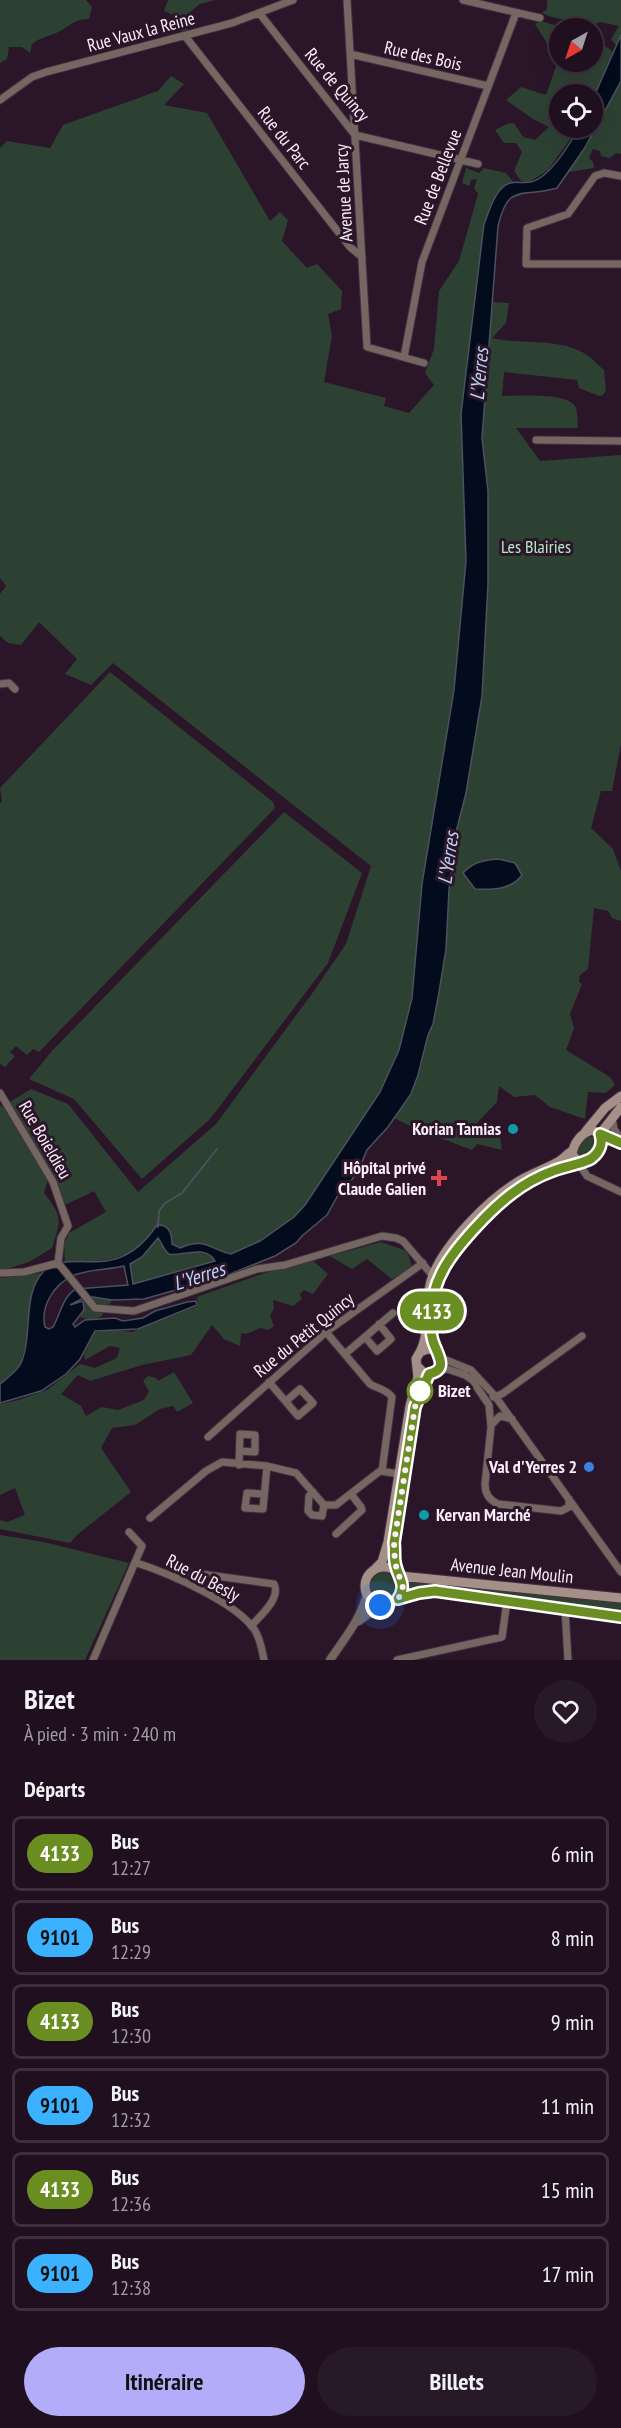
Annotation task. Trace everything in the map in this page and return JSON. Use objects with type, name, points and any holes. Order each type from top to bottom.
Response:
[{"type":"main road","points":[[586,1131],[592,1130],[600,1134],[602,1140],[598,1153],[587,1161],[578,1162],[536,1178],[511,1194],[486,1216],[453,1253],[442,1271],[432,1296],[432,1338],[441,1365],[433,1372],[415,1407],[394,1543],[403,1588],[398,1599],[389,1604],[375,1603],[366,1594],[365,1580],[382,1562],[386,1548],[410,1406],[418,1377],[416,1359],[425,1338],[426,1304],[438,1265],[477,1216],[496,1198],[516,1183],[560,1161],[572,1150],[576,1142],[605,1108],[620,1095]]},
{"type":"main road","points":[[600,1134],[621,1107]]},
{"type":"main road","points":[[572,1150],[578,1162]]},
{"type":"main road","points":[[420,1352],[427,1349],[439,1355]]},
{"type":"main road","points":[[417,1366],[423,1372],[433,1372]]},
{"type":"main road","points":[[376,1568],[389,1568],[399,1574]]},
{"type":"main road","name":"Avenue Jean Moulin","points":[[399,1574],[621,1598]]},
{"type":"main road","name":"Avenue Jean Moulin","points":[[398,1599],[435,1591],[621,1617]]},
{"type":"street","name":"Rue Vaux la Reine","points":[[0,100],[32,77],[46,72],[185,36],[260,14],[293,0]]},
{"type":"street","name":"Avenue de Jarcy","points":[[347,0],[368,347],[404,357]]},
{"type":"street","points":[[463,0],[540,18]]},
{"type":"street","name":"Rue de Bellevue","points":[[404,357],[422,262],[516,13]]},
{"type":"street","name":"Rue de Quincy","points":[[260,14],[356,135],[478,164]]},
{"type":"street","name":"Rue du Parc","points":[[185,36],[350,246],[362,257]]},
{"type":"street","name":"Rue des Bois","points":[[350,54],[488,86]]},
{"type":"street","points":[[621,176],[604,173],[595,176],[568,214],[527,228],[526,264],[621,264]]},
{"type":"street","points":[[404,357],[424,363]]},
{"type":"street","points":[[536,440],[621,441]]},
{"type":"street","points":[[0,684],[9,683],[15,689]]},
{"type":"street","name":"Rue Boieldieu","points":[[0,1093],[53,1182],[58,1196],[68,1226],[61,1238],[58,1263]]},
{"type":"street","points":[[612,1118],[614,1129],[621,1141]]},
{"type":"street","points":[[600,1134],[621,1141]]},
{"type":"street","points":[[578,1162],[587,1176],[621,1192]]},
{"type":"street","points":[[0,1273],[24,1272],[58,1263],[95,1308],[134,1311],[256,1269],[285,1265],[382,1236],[403,1241],[433,1276]]},
{"type":"street","points":[[423,1263],[438,1265]]},
{"type":"street","name":"Rue du Petit Quincy","points":[[208,1437],[326,1332],[423,1263]]},
{"type":"street","points":[[345,1354],[393,1313]]},
{"type":"street","points":[[365,1337],[377,1351],[391,1339],[379,1324]]},
{"type":"street","points":[[150,1518],[206,1471],[222,1462],[267,1466],[296,1473],[324,1505],[336,1506],[382,1471],[392,1397],[387,1391],[370,1384],[326,1332]]},
{"type":"street","points":[[486,1401],[582,1336]]},
{"type":"street","points":[[439,1355],[471,1370],[495,1396],[621,1572]]},
{"type":"street","points":[[433,1372],[447,1370],[465,1375],[472,1380],[491,1409],[485,1484],[486,1494],[490,1499],[498,1504],[561,1511],[569,1507],[569,1499]]},
{"type":"street","points":[[269,1382],[286,1401]]},
{"type":"street","points":[[491,1427],[493,1421],[500,1416],[512,1419]]},
{"type":"street","points":[[239,1465],[240,1451]]},
{"type":"street","points":[[264,1494],[267,1466]]},
{"type":"street","points":[[382,1471],[399,1474]]},
{"type":"street","points":[[313,1492],[309,1496],[308,1511],[312,1515],[322,1516],[324,1505]]},
{"type":"street","points":[[336,1534],[362,1510],[351,1494]]},
{"type":"street","points":[[93,1660],[137,1563],[142,1546],[129,1532]]},
{"type":"street","name":"Rue du Besly","points":[[137,1563],[175,1577],[234,1610],[257,1634],[264,1660]]},
{"type":"street","points":[[175,1577],[186,1572],[274,1584],[276,1595],[251,1626]]},
{"type":"street","points":[[330,1660],[354,1625],[364,1606],[366,1594]]},
{"type":"street","points":[[398,1660],[502,1637],[507,1601]]},
{"type":"street","points":[[354,1625],[366,1613],[380,1605]]},
{"type":"street","points":[[565,1609],[568,1660]]},
{"type":"green space","points":[[0,0],[86,0],[92,7],[89,19],[75,22],[59,32],[38,40],[32,44],[30,53],[22,47],[9,47],[7,59],[0,63]]},
{"type":"green space","points":[[168,0],[215,0],[200,4],[185,16],[188,30],[182,32],[178,17],[164,11]]},
{"type":"green space","points":[[547,0],[621,0],[621,35],[616,45],[611,39],[619,26],[603,23],[603,18],[547,16],[542,13],[547,9]]},
{"type":"green space","points":[[540,21],[549,24],[549,47],[535,24]]},
{"type":"green space","points":[[603,45],[613,52],[599,84],[550,84],[554,72],[603,72]]},
{"type":"green space","name":"Les Blairies","points":[[171,76],[184,84],[164,105],[207,113],[270,221],[280,212],[288,220],[282,241],[307,268],[317,264],[342,291],[341,309],[328,314],[332,336],[324,382],[386,398],[384,406],[409,413],[434,385],[425,373],[434,349],[439,291],[459,261],[478,194],[474,188],[477,179],[471,180],[469,186],[462,183],[466,168],[479,173],[484,168],[506,173],[519,189],[527,193],[499,203],[491,302],[509,303],[506,323],[492,338],[549,343],[582,352],[604,370],[606,390],[603,395],[599,396],[579,388],[577,380],[504,372],[502,396],[555,397],[565,399],[576,408],[578,428],[516,428],[540,461],[621,455],[621,744],[612,791],[601,791],[591,828],[613,849],[621,871],[621,921],[612,918],[608,911],[594,908],[588,969],[580,975],[579,982],[582,984],[570,1014],[574,1028],[566,1050],[610,1077],[615,1085],[606,1093],[588,1092],[585,1119],[550,1107],[535,1095],[514,1097],[499,1086],[497,1102],[477,1123],[489,1135],[500,1136],[502,1150],[477,1144],[472,1150],[394,1118],[416,1082],[433,1024],[446,949],[455,836],[466,793],[482,696],[486,626],[461,629],[450,718],[422,886],[413,988],[406,1028],[384,1083],[309,1200],[283,1226],[248,1248],[233,1253],[209,1247],[175,1246],[172,1244],[172,1236],[162,1225],[158,1225],[148,1237],[128,1253],[106,1260],[65,1263],[64,1244],[69,1233],[106,1212],[94,1191],[65,1205],[50,1172],[44,1193],[55,1208],[59,1219],[52,1248],[29,1262],[0,1271],[0,1105],[2,1107],[31,1089],[68,1104],[138,1192],[216,1124],[311,995],[346,944],[371,866],[113,663],[91,685],[65,674],[77,659],[39,622],[21,645],[8,643],[0,636],[0,594],[6,586],[0,578],[0,148],[7,141],[50,148],[63,125],[158,91]]},
{"type":"green space","points":[[621,81],[621,154],[616,153],[610,158],[601,156],[600,151],[593,149],[589,158],[594,168],[568,172],[590,138],[603,138],[603,114]]},
{"type":"green space","points":[[549,86],[549,127],[506,100],[521,87],[546,95]]},
{"type":"green space","points":[[514,123],[523,137],[535,140],[549,127],[549,138],[571,138],[548,170],[529,182],[521,181],[514,171],[522,152],[516,143],[504,143],[495,130]]},
{"type":"green space","points":[[110,672],[273,802],[275,808],[39,1052],[33,1049],[27,1055],[16,1046],[10,1052],[15,1056],[5,1067],[0,1064],[0,804],[2,801],[0,788]]},
{"type":"green space","points":[[284,812],[362,873],[328,963],[210,1119],[142,1179],[74,1099],[29,1079],[52,1051]]},
{"type":"green space","points":[[588,1136],[596,1138],[594,1149],[582,1158],[576,1156],[579,1144]]},
{"type":"green space","points":[[158,1238],[165,1250],[179,1254],[194,1251],[212,1256],[215,1261],[133,1284],[130,1264],[142,1257]]},
{"type":"green space","points":[[381,1242],[407,1251],[413,1269],[392,1279],[367,1259],[352,1269],[330,1256]]},
{"type":"green space","points":[[311,1259],[328,1274],[313,1294],[304,1290],[300,1294],[302,1299],[293,1306],[273,1300],[274,1308],[270,1316],[274,1326],[269,1330],[260,1328],[246,1334],[241,1333],[240,1346],[224,1339],[212,1325],[191,1355],[142,1365],[90,1381],[78,1375],[61,1394],[81,1406],[86,1416],[102,1407],[118,1410],[144,1400],[149,1391],[143,1381],[148,1376],[158,1381],[174,1372],[193,1403],[177,1412],[172,1404],[173,1406],[160,1409],[135,1425],[112,1428],[101,1448],[131,1492],[70,1543],[0,1529],[0,1520],[7,1522],[25,1515],[15,1488],[0,1495],[0,1404],[47,1390],[80,1364],[95,1368],[117,1358],[120,1348],[110,1346],[85,1360],[84,1354],[95,1332],[116,1330],[132,1332],[198,1306],[197,1297]]},
{"type":"green space","points":[[41,1273],[31,1297],[29,1333],[19,1367],[0,1384],[0,1278]]},
{"type":"green space","points":[[88,1296],[112,1300],[101,1317],[90,1320],[80,1317],[84,1310],[83,1301]]},
{"type":"green space","points":[[0,1535],[44,1542],[129,1563],[85,1660],[0,1660]]},
{"type":"green space","points":[[387,1572],[396,1580],[394,1582],[395,1594],[386,1599],[376,1599],[370,1591],[372,1580],[379,1573]]},
{"type":"green space","points":[[407,1580],[621,1602],[621,1614],[453,1590],[433,1588],[406,1592]]},
{"type":"water","points":[[621,35],[621,81],[603,114],[603,84],[600,84]]},
{"type":"water","points":[[572,138],[590,138],[557,188],[512,197],[502,212],[498,226],[482,438],[488,491],[488,584],[482,696],[466,793],[455,836],[446,949],[438,998],[433,1024],[411,1094],[388,1127],[367,1150],[359,1169],[345,1190],[338,1195],[327,1215],[296,1243],[275,1256],[225,1276],[144,1299],[112,1300],[87,1296],[70,1305],[83,1301],[84,1310],[73,1324],[75,1327],[85,1320],[115,1318],[123,1321],[143,1318],[155,1311],[187,1302],[196,1301],[197,1305],[138,1329],[95,1331],[80,1359],[66,1374],[41,1391],[0,1403],[0,1384],[18,1368],[24,1354],[32,1293],[43,1272],[49,1267],[64,1262],[99,1262],[122,1257],[142,1244],[157,1225],[167,1228],[172,1244],[180,1248],[202,1244],[231,1254],[260,1241],[294,1217],[305,1205],[380,1092],[399,1050],[412,998],[422,884],[454,690],[466,561],[461,414],[484,224],[494,199],[503,187],[510,183],[537,180],[558,160]],"holes":[[[158,1238],[166,1251],[173,1255],[205,1253],[215,1261],[133,1284],[130,1264],[142,1257]],[[124,1266],[128,1285],[76,1289],[65,1301],[53,1327],[49,1329],[45,1327],[45,1311],[50,1297],[59,1285],[72,1276]]]},
{"type":"water","points":[[498,859],[515,863],[522,875],[507,886],[475,889],[463,873],[479,862]]},
{"type":"waterway","points":[[158,1227],[159,1211],[165,1203],[182,1193],[217,1149]]},
{"type":"waterway","name":"L'Yerres","points":[[33,1383],[54,1359],[57,1338]]},
{"type":"bus line","name":"4133","points":[[621,1143],[600,1134],[601,1146],[592,1158],[536,1178],[511,1194],[486,1216],[447,1261],[432,1296],[432,1338],[441,1358],[441,1365],[437,1371],[429,1374],[421,1388],[415,1407],[394,1543],[395,1563],[403,1588],[398,1599],[435,1591],[621,1617]]},
{"type":"place","name":"Korian Tamias","points":[[513,1129]]},
{"type":"place","name":"Hôpital privé Claude Galien","points":[[439,1178]]},
{"type":"place","name":"Bizet","points":[[420,1391]]},
{"type":"place","name":"Val d'Yerres 2","points":[[589,1467]]},
{"type":"place","name":"Kervan Marché","points":[[424,1515]]},
{"type":"route","points":[[380,1605],[393,1603],[398,1599],[403,1588],[395,1563],[394,1543],[415,1407],[420,1391]]}]
